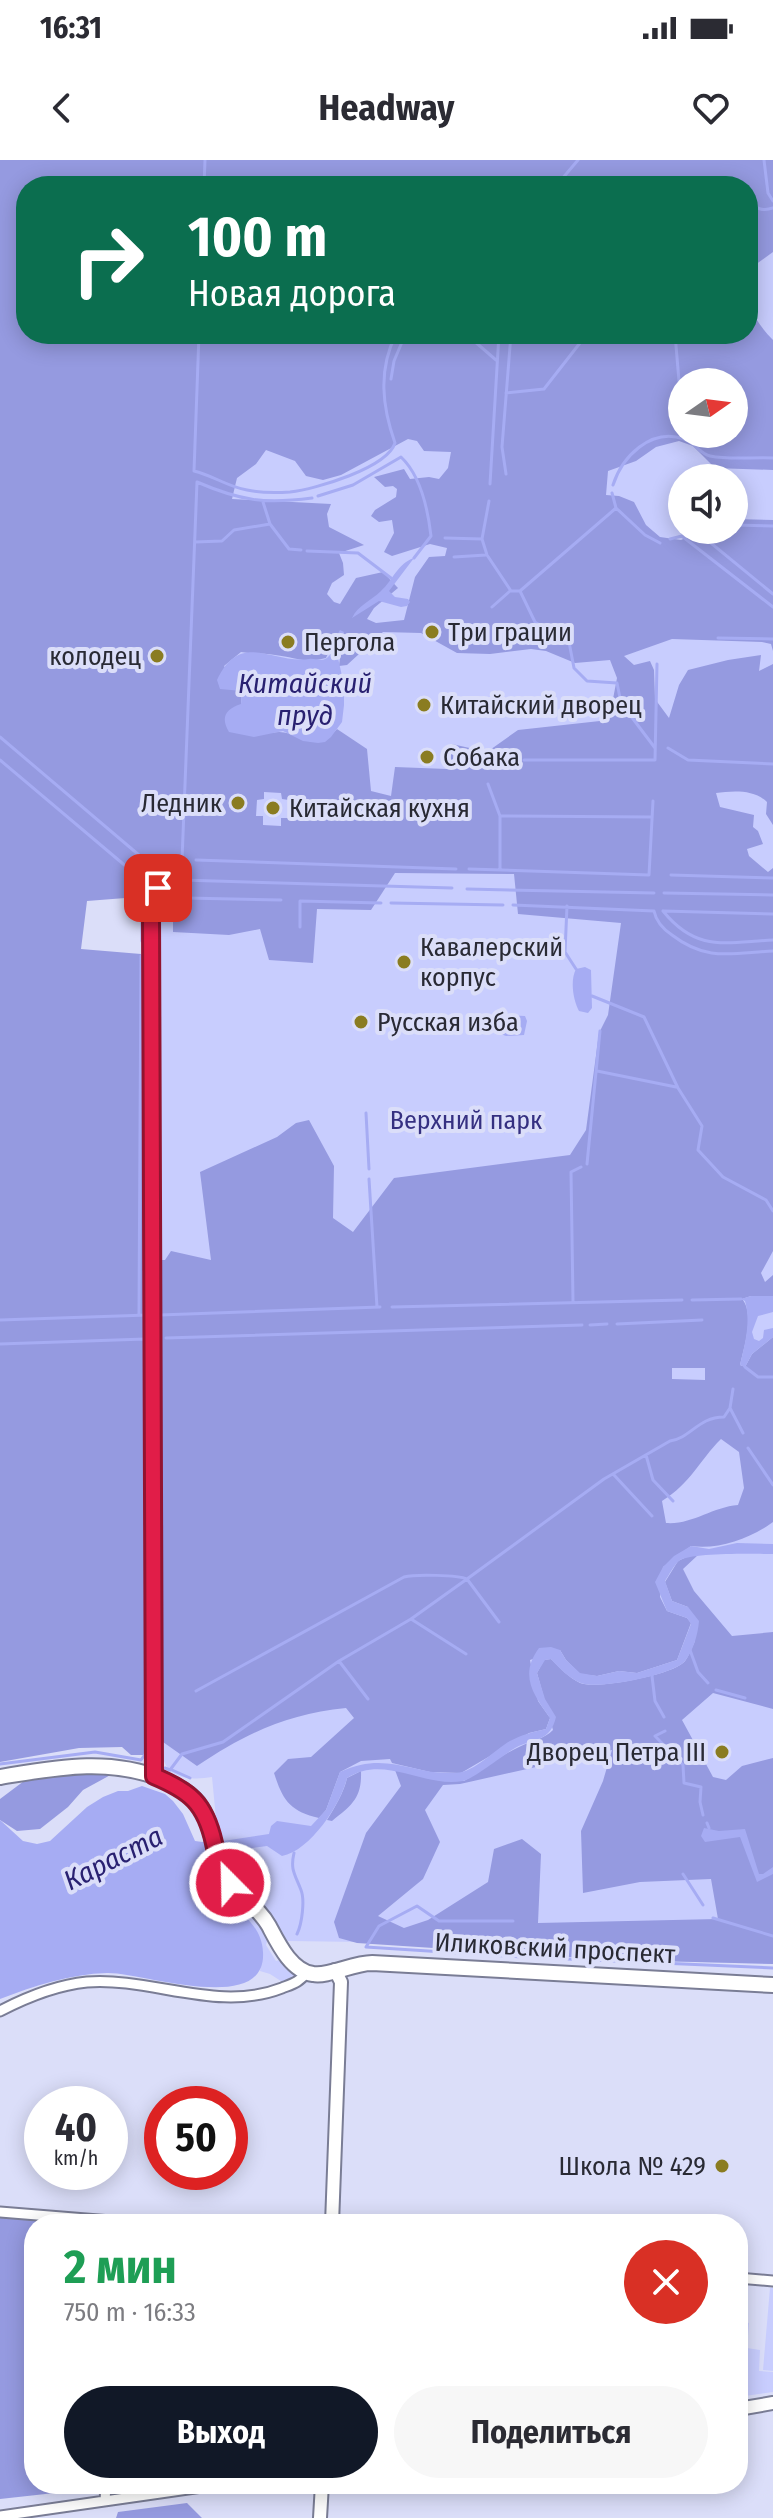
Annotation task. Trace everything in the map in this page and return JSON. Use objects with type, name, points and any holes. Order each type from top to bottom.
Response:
[{"type":"main road","points":[[0,1777],[82,1765],[113,1766],[172,1783],[193,1797],[206,1815],[224,1876],[261,1913],[288,1958],[307,1972]]},
{"type":"main road","name":"Иликовский проспект","points":[[307,1972],[317,1974],[357,1963],[372,1963],[773,1985]]},
{"type":"street","points":[[154,1776],[151,912],[152,892],[158,888]]},
{"type":"street","points":[[332,2214],[341,1982],[335,1970]]},
{"type":"street","points":[[0,2011],[30,1997],[86,1982],[252,1997],[301,1980],[307,1972]]},
{"type":"street","points":[[0,2212],[24,2214]]},
{"type":"street","points":[[748,2279],[773,2281]]},
{"type":"street","points":[[748,2407],[773,2403]]},
{"type":"street","points":[[105,2494],[105,2501]]},
{"type":"street","points":[[0,2516],[154,2494]]},
{"type":"street","points":[[320,2518],[321,2494]]},
{"type":"green space","name":"Верхний парк","points":[[773,160],[773,1964],[616,1960],[362,1942],[287,1941],[263,1903],[224,1861],[217,1829],[212,1777],[191,1778],[178,1775],[167,1767],[164,1761],[158,1105],[161,945],[156,911],[167,883],[182,463],[704,344],[758,344],[758,176],[414,176]]},
{"type":"green space","points":[[201,1855],[203,1864],[213,1871],[268,1937],[266,1945],[276,1961],[283,1959],[302,1973],[284,1983],[260,1971],[263,1951],[236,1907],[206,1880],[196,1860]]},
{"type":"green space","points":[[770,2288],[773,2288],[773,2371],[763,2370]]},
{"type":"green space","points":[[748,2348],[760,2350],[759,2371],[773,2372],[773,2392],[748,2396]]},
{"type":"shaded area","name":"Верхний парк","points":[[0,160],[773,160],[773,252],[758,263],[758,176],[16,176],[16,344],[758,344],[758,321],[773,340],[773,470],[748,469],[748,464],[711,464],[695,448],[748,448],[748,368],[668,368],[668,444],[656,447],[636,461],[608,471],[606,495],[634,502],[646,525],[660,537],[668,538],[668,544],[748,544],[748,519],[773,520],[773,651],[771,644],[762,642],[672,639],[624,656],[634,665],[650,661],[654,670],[655,699],[669,718],[679,685],[688,670],[761,655],[759,671],[773,664],[773,825],[766,814],[767,802],[762,798],[743,792],[716,793],[720,807],[754,815],[753,827],[763,844],[747,849],[749,856],[768,872],[773,868],[773,1251],[761,1273],[765,1282],[773,1275],[773,1296],[742,1299],[748,1322],[740,1365],[745,1367],[752,1354],[773,1337],[773,1522],[734,1542],[691,1546],[663,1567],[660,1597],[667,1611],[687,1618],[691,1623],[677,1660],[637,1673],[619,1671],[597,1676],[580,1674],[560,1650],[530,1660],[538,1701],[550,1718],[546,1729],[529,1733],[461,1773],[430,1772],[392,1763],[390,1759],[361,1761],[340,1772],[326,1810],[319,1818],[301,1812],[289,1803],[274,1773],[288,1759],[311,1757],[354,1718],[346,1708],[305,1715],[268,1727],[197,1766],[163,1742],[159,1260],[165,1260],[171,1251],[211,1260],[200,1172],[277,1137],[296,1123],[309,1120],[334,1166],[333,1218],[353,1232],[394,1178],[570,1155],[586,1130],[599,1033],[608,1015],[621,923],[518,914],[514,874],[395,873],[371,910],[317,909],[313,963],[269,960],[260,929],[229,935],[173,932],[173,897],[165,894],[166,883],[151,876],[138,897],[87,901],[81,949],[141,954],[150,1755],[131,1755],[122,1747],[79,1748],[0,1762]],"holes":[[[408,439],[417,441],[424,451],[451,452],[448,468],[439,479],[410,479],[404,469],[374,477],[385,487],[397,489],[396,497],[371,516],[379,522],[392,520],[394,533],[384,552],[392,556],[430,544],[447,548],[445,556],[429,557],[415,577],[404,620],[376,623],[367,619],[374,608],[398,588],[383,572],[356,578],[340,604],[327,594],[332,583],[344,575],[339,553],[364,545],[329,527],[327,514],[331,504],[232,499],[237,478],[256,464],[266,450],[295,461],[306,476],[323,480],[341,475]],[[383,632],[421,633],[457,653],[490,654],[531,649],[546,651],[575,663],[610,660],[617,678],[609,720],[518,730],[487,752],[452,744],[447,769],[395,767],[391,796],[371,791],[367,749],[337,729],[328,737],[312,742],[281,732],[272,733],[241,704],[242,691],[224,666],[241,652],[305,660],[326,658],[336,636],[342,642],[339,666],[347,665]],[[264,792],[281,793],[282,799],[289,800],[288,818],[281,818],[281,826],[263,825],[263,816],[256,816],[257,800],[264,799]],[[672,1368],[705,1368],[705,1380],[672,1379]],[[721,1439],[739,1452],[744,1488],[738,1505],[685,1521],[666,1523],[662,1501],[680,1487]]]},
{"type":"shaded area","points":[[698,1555],[683,1569],[694,1591],[732,1636],[773,1632],[773,1709],[713,1693],[682,1720],[713,1777],[726,1780],[742,1766],[773,1758],[773,1964],[616,1960],[357,1943],[339,1938],[334,1922],[366,1833],[401,1786],[395,1770],[464,1781],[505,1754],[550,1733],[553,1730],[537,1673],[544,1660],[551,1659],[572,1678],[588,1685],[649,1676],[675,1668],[685,1661],[695,1641],[688,1607],[672,1601],[665,1582],[678,1561]],"holes":[[[612,1750],[603,1781],[581,1831],[583,1893],[640,1882],[711,1879],[718,1919],[538,1923],[541,1854],[522,1839],[494,1849],[488,1882],[428,1920],[404,1928],[378,1916],[423,1879],[440,1842],[425,1810],[443,1785],[460,1784]]]},
{"type":"shaded area","points":[[361,1771],[360,1788],[354,1800],[332,1821],[327,1820],[347,1778]]},
{"type":"shaded area","points":[[84,1772],[116,1772],[83,1790],[68,1807],[40,1829],[17,1831],[0,1820],[0,1799],[24,1781]]},
{"type":"shaded area","points":[[0,2216],[24,2218],[24,2494],[45,2494],[0,2499]]},
{"type":"shaded area","points":[[187,2503],[202,2518],[116,2518],[118,2512]]},
{"type":"water","points":[[414,558],[389,591],[395,597],[408,599],[410,602],[407,606],[379,601],[352,618],[404,564]]},
{"type":"water","name":"Китайский пруд","points":[[340,630],[344,632],[338,658],[344,685],[344,705],[342,722],[331,737],[318,743],[303,741],[283,731],[254,737],[229,732],[226,714],[241,704],[242,691],[220,689],[217,680],[226,665],[236,656],[246,653],[325,659],[332,652]]},
{"type":"water","points":[[585,967],[591,970],[592,1008],[588,1013],[579,1011],[573,990],[576,969]]},
{"type":"water","points":[[503,1015],[525,1016],[524,1035],[498,1033],[498,1020]]},
{"type":"water","points":[[773,1296],[773,1312],[758,1316],[752,1332],[754,1339],[759,1341],[763,1338],[764,1330],[773,1328],[773,1337],[752,1354],[745,1367],[740,1365],[747,1317],[745,1301],[741,1299]]},
{"type":"water","name":"Караста","points":[[737,1543],[773,1544],[773,1554],[686,1558],[677,1563],[665,1581],[672,1601],[688,1607],[699,1621],[690,1653],[677,1667],[634,1680],[590,1685],[573,1679],[551,1659],[545,1660],[537,1673],[545,1699],[556,1717],[550,1731],[541,1738],[515,1748],[463,1781],[433,1780],[376,1769],[347,1778],[323,1825],[303,1845],[282,1856],[267,1846],[201,1855],[196,1860],[201,1873],[243,1914],[260,1937],[263,1952],[259,1972],[245,1983],[224,1987],[199,1986],[107,1973],[52,1982],[0,1999],[0,1820],[23,1841],[37,1844],[50,1841],[87,1807],[103,1797],[142,1786],[165,1794],[183,1814],[195,1841],[210,1843],[269,1834],[271,1826],[277,1821],[311,1826],[326,1810],[340,1772],[357,1766],[385,1763],[440,1773],[463,1772],[510,1741],[546,1729],[550,1718],[538,1701],[529,1676],[539,1648],[560,1650],[580,1673],[597,1676],[619,1671],[637,1673],[677,1660],[691,1624],[687,1618],[667,1611],[655,1582],[674,1556],[691,1546],[709,1549]]},
{"type":"water","points":[[704,1828],[719,1831],[745,1829],[759,1874],[773,1867],[773,1874],[757,1882],[740,1837],[705,1842],[701,1836]]},
{"type":"waterway","points":[[204,176],[205,160]]},
{"type":"waterway","points":[[564,176],[578,160]]},
{"type":"waterway","points":[[764,160],[768,193],[773,201]]},
{"type":"waterway","points":[[758,208],[773,208]]},
{"type":"waterway","points":[[199,344],[194,471],[240,488],[274,493],[333,482],[365,469],[389,452],[395,443],[387,415],[384,375],[392,344]]},
{"type":"waterway","points":[[391,379],[401,344]]},
{"type":"waterway","points":[[478,344],[496,360]]},
{"type":"waterway","points":[[490,484],[498,344]]},
{"type":"waterway","points":[[506,474],[502,447],[510,344]]},
{"type":"waterway","points":[[506,393],[544,389],[579,344]]},
{"type":"waterway","points":[[676,344],[678,368]]},
{"type":"waterway","points":[[613,485],[631,455],[649,441],[660,437],[684,439],[710,456],[773,458]]},
{"type":"waterway","points":[[318,496],[353,485],[401,457],[418,483],[431,536],[414,558]]},
{"type":"waterway","points":[[182,860],[197,482],[253,499],[280,501],[312,498]]},
{"type":"waterway","points":[[612,493],[616,508]]},
{"type":"waterway","points":[[489,501],[482,539],[487,555],[511,591],[520,591],[616,508],[645,535],[660,543]]},
{"type":"waterway","points":[[263,502],[270,524],[289,549],[301,550]]},
{"type":"waterway","points":[[195,542],[222,541],[234,530],[270,524]]},
{"type":"waterway","points":[[748,525],[773,526]]},
{"type":"waterway","points":[[445,538],[482,539]]},
{"type":"waterway","points":[[692,544],[773,607]]},
{"type":"waterway","points":[[712,544],[773,594]]},
{"type":"waterway","points":[[307,551],[358,553],[391,578]]},
{"type":"waterway","points":[[454,557],[486,555]]},
{"type":"waterway","points":[[492,607],[510,591]]},
{"type":"waterway","points":[[520,591],[535,622],[550,632]]},
{"type":"waterway","points":[[553,635],[569,642],[574,668],[587,681],[617,683],[621,703],[655,748]]},
{"type":"waterway","points":[[718,638],[773,639]]},
{"type":"waterway","points":[[524,760],[655,760],[657,664]]},
{"type":"waterway","points":[[0,737],[166,878]]},
{"type":"waterway","points":[[668,748],[688,760],[773,764]]},
{"type":"waterway","points":[[0,760],[141,879],[142,901]]},
{"type":"waterway","points":[[488,784],[500,816],[500,870]]},
{"type":"waterway","points":[[469,869],[649,875],[653,801]]},
{"type":"waterway","points":[[500,816],[652,817]]},
{"type":"waterway","points":[[196,860],[456,869]]},
{"type":"waterway","points":[[671,875],[773,878]]},
{"type":"waterway","points":[[181,880],[452,888]]},
{"type":"waterway","points":[[467,889],[654,893]]},
{"type":"waterway","points":[[664,893],[773,895]]},
{"type":"waterway","points":[[186,898],[281,900]]},
{"type":"waterway","points":[[300,927],[300,901],[381,903]]},
{"type":"waterway","points":[[391,903],[503,905]]},
{"type":"waterway","points":[[513,905],[654,911],[666,930],[697,949],[720,954],[773,951]]},
{"type":"waterway","points":[[567,906],[565,952],[576,969]]},
{"type":"waterway","points":[[663,911],[688,934],[700,939],[727,943],[773,940]]},
{"type":"waterway","points":[[663,911],[773,914]]},
{"type":"waterway","points":[[142,918],[142,941]]},
{"type":"waterway","points":[[139,1315],[141,956]]},
{"type":"waterway","points":[[592,996],[644,1017],[678,1088],[702,1126],[698,1150],[723,1177],[766,1200],[773,1211]]},
{"type":"waterway","points":[[587,1164],[600,1031]]},
{"type":"waterway","points":[[597,1071],[676,1087]]},
{"type":"waterway","points":[[366,1113],[369,1169]]},
{"type":"waterway","points":[[573,1301],[571,1172],[581,1167]]},
{"type":"waterway","points":[[369,1179],[377,1307]]},
{"type":"waterway","points":[[692,1300],[741,1299]]},
{"type":"waterway","points":[[392,1307],[682,1300]]},
{"type":"waterway","points":[[160,1315],[380,1307]]},
{"type":"waterway","points":[[0,1320],[148,1315]]},
{"type":"waterway","points":[[617,1324],[702,1320]]},
{"type":"waterway","points":[[590,1325],[607,1324]]},
{"type":"waterway","points":[[166,1338],[582,1325]]},
{"type":"waterway","points":[[0,1344],[145,1339],[146,1694]]},
{"type":"waterway","points":[[745,1367],[758,1377],[773,1377]]},
{"type":"waterway","points":[[733,1389],[730,1408],[743,1433]]},
{"type":"waterway","points":[[196,1691],[404,1577],[436,1575],[467,1579],[604,1479],[708,1420],[724,1417],[730,1408]]},
{"type":"waterway","points":[[748,1448],[773,1485]]},
{"type":"waterway","points":[[646,1455],[653,1480],[673,1501]]},
{"type":"waterway","points":[[614,1475],[652,1516]]},
{"type":"waterway","points":[[466,1654],[411,1619],[467,1579],[499,1622]]},
{"type":"waterway","points":[[165,1768],[170,1770],[182,1754],[223,1742],[339,1661],[411,1619]]},
{"type":"waterway","points":[[690,1650],[698,1672],[708,1683]]},
{"type":"waterway","points":[[339,1661],[368,1699]]},
{"type":"waterway","points":[[652,1676],[655,1701],[664,1717]]},
{"type":"waterway","points":[[716,1690],[745,1698]]},
{"type":"waterway","points":[[0,1764],[95,1752],[141,1760],[146,1753],[146,1701]]},
{"type":"waterway","points":[[665,1731],[655,1736],[683,1765],[684,1783],[701,1787],[703,1815]]},
{"type":"waterway","points":[[172,1770],[190,1778]]},
{"type":"waterway","points":[[707,1823],[709,1828]]},
{"type":"waterway","points":[[294,1853],[293,1868],[303,1900],[297,1934]]},
{"type":"waterway","points":[[683,1874],[703,1905]]},
{"type":"waterway","points":[[513,1921],[439,1921],[417,1906],[379,1926],[366,1947],[773,1968]]},
{"type":"waterway","points":[[713,1918],[773,1936]]},
{"type":"place","name":"Три грации","points":[[432,632]]},
{"type":"place","name":"Пергола","points":[[288,642]]},
{"type":"place","name":"колодец","points":[[157,656]]},
{"type":"place","name":"Китайский дворец","points":[[424,705]]},
{"type":"place","name":"Собака","points":[[427,757]]},
{"type":"place","name":"Ледник","points":[[238,803]]},
{"type":"place","name":"Китайская кухня","points":[[273,808]]},
{"type":"place","name":"Кавалерский корпус","points":[[404,962]]},
{"type":"place","name":"Русская изба","points":[[361,1022]]},
{"type":"place","name":"Дворец Петра III","points":[[722,1752]]},
{"type":"place","name":"Школа № 429","points":[[722,2166]]},
{"type":"route","points":[[158,888],[152,892],[151,912],[154,1776],[185,1791],[200,1805],[206,1815],[218,1864],[230,1883]]}]
